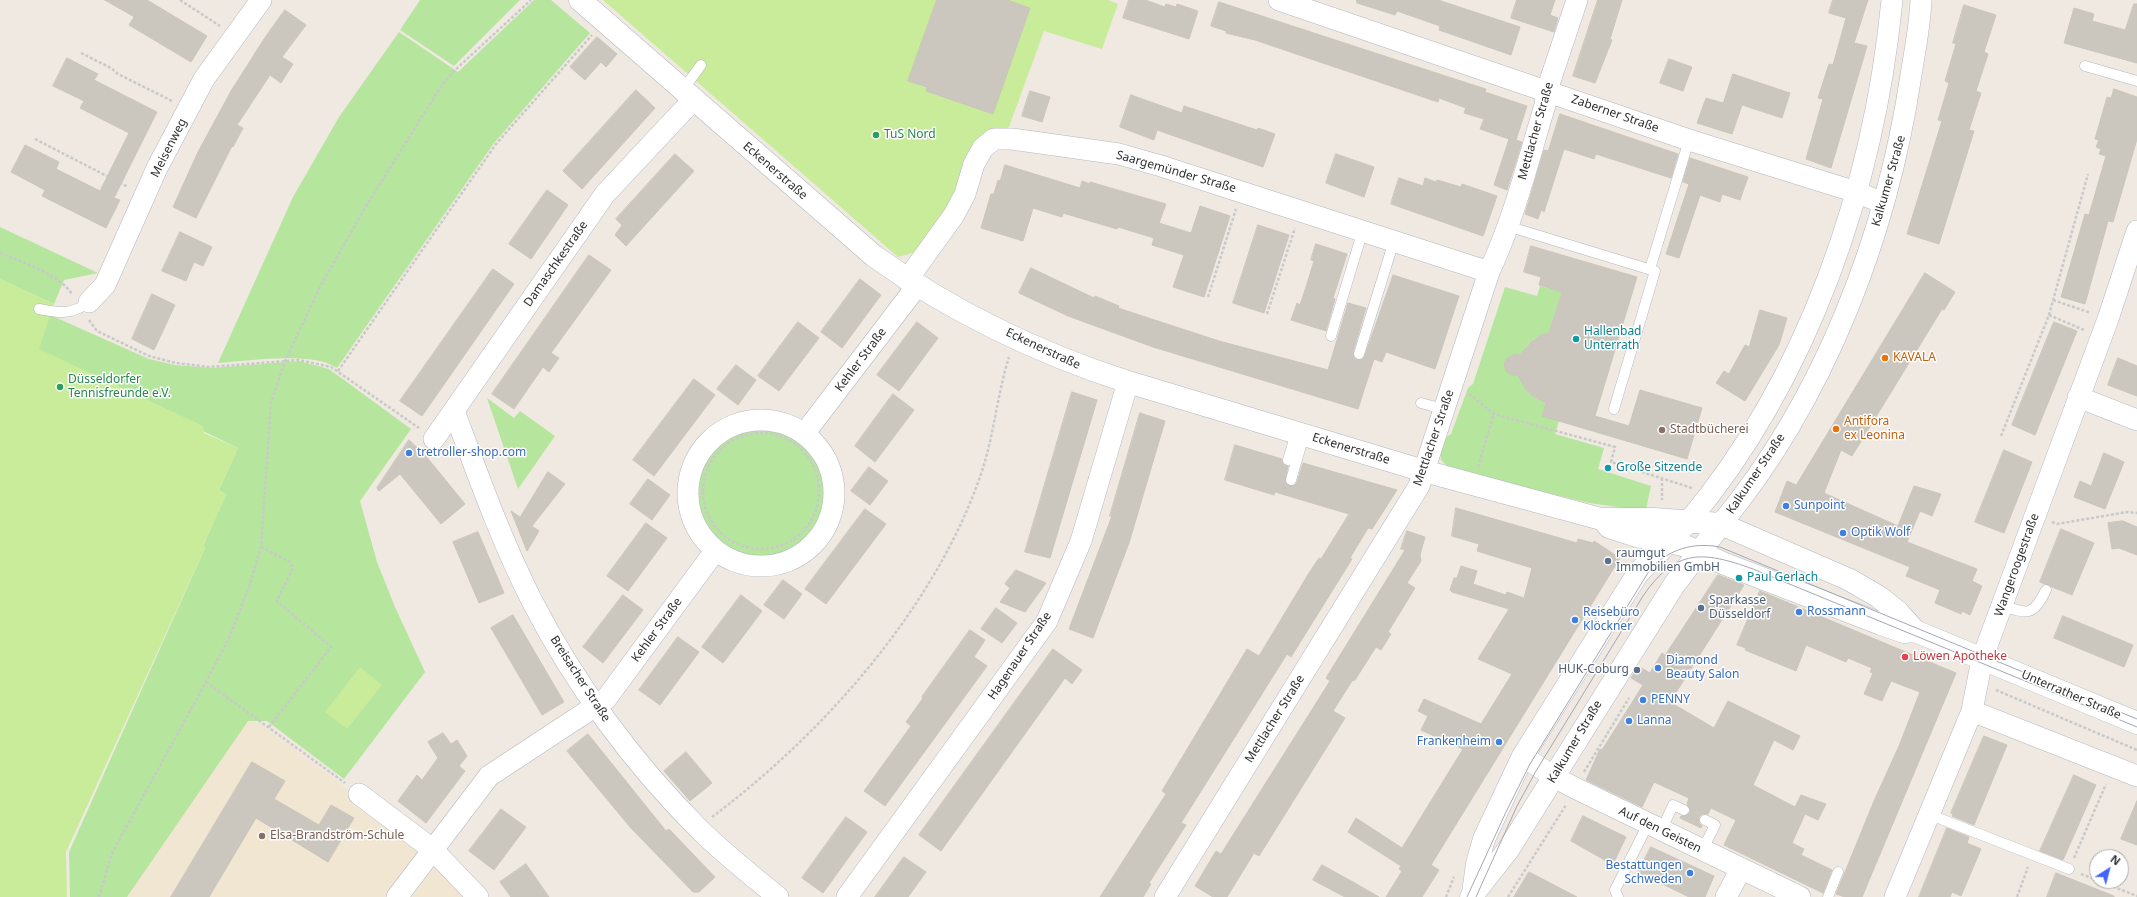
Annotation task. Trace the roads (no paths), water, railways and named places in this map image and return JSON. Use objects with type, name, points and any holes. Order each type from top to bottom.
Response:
[{"type":"main road","name":"Eckenerstraße","points":[[580,0],[874,256],[912,283],[1016,338],[1080,367],[1424,471],[1601,519],[1654,519],[1688,522]]},
{"type":"main road","name":"Eckenerstraße","points":[[1601,519],[1610,527],[1640,537],[1669,542],[1699,552]]},
{"type":"main road","name":"Unterrather Straße","points":[[1688,522],[1721,524],[1850,580],[1879,597],[1898,612],[1916,631],[2137,723]]},
{"type":"main road","name":"Kalkumer Straße","points":[[1472,896],[1477,864],[1484,839],[1523,756],[1638,573],[1688,522]]},
{"type":"main road","points":[[1688,522],[1694,530],[1699,552]]},
{"type":"main road","name":"Kalkumer Straße","points":[[1472,896],[1508,850],[1674,585],[1721,524]]},
{"type":"main road","points":[[1638,573],[1646,554],[1640,537]]},
{"type":"main road","name":"Unterrather Straße","points":[[1699,552],[1725,564],[1881,624],[1904,632],[1916,631]]},
{"type":"street","name":"Meisenweg","points":[[85,305],[105,285],[157,168],[204,79],[261,0]]},
{"type":"street","name":"Zaberner Straße","points":[[1279,0],[1547,90],[1689,140],[1856,192],[1883,203]]},
{"type":"street","name":"Mettlacher Straße","points":[[1165,897],[1415,492],[1424,471],[1489,272],[1500,250],[1508,226],[1545,105],[1547,90],[1577,0]]},
{"type":"street","name":"Kalkumer Straße","points":[[1688,522],[1711,494],[1773,398],[1797,348],[1832,265],[1856,192],[1874,116],[1888,48],[1892,0]]},
{"type":"street","name":"Kalkumer Straße","points":[[1721,524],[1737,504],[1780,439],[1825,360],[1860,281],[1903,130],[1921,0]]},
{"type":"street","name":"Damaschkestraße","points":[[434,439],[605,194],[688,95]]},
{"type":"street","name":"Saargemünder Straße","points":[[912,283],[966,194],[974,164],[983,148],[994,139],[1012,139],[1119,154],[1363,230],[1489,272]]},
{"type":"street","name":"Wangeroogestraße","points":[[1895,897],[1928,814],[1972,711],[1979,683],[1982,659],[2078,397],[2105,328],[2137,231]]},
{"type":"street","name":"Kehler Straße","points":[[800,440],[912,283]]},
{"type":"street","name":"Hagenauer Straße","points":[[847,897],[1047,621],[1081,541],[1128,382]]},
{"type":"street","points":[[2078,397],[2137,420]]},
{"type":"street","name":"Breisacher Straße","points":[[454,411],[488,503],[518,571],[556,642],[594,705],[646,770],[698,828],[734,862],[778,897]]},
{"type":"street","points":[[762,420],[784,424],[800,440],[819,449],[830,468],[834,488],[832,509],[825,529],[812,546],[795,558],[775,566],[747,565],[733,562],[715,551],[700,534],[696,527],[690,514],[687,491],[691,469],[702,449],[718,433],[739,423],[762,420]]},
{"type":"street","name":"Kehler Straße","points":[[397,897],[489,776],[594,705],[606,699],[715,551]]},
{"type":"street","points":[[1972,711],[2137,776]]},
{"type":"street","name":"Auf den Geisten","points":[[1523,756],[1554,777],[1575,788],[1702,851],[1800,897]]},
{"type":"street","points":[[359,794],[432,849],[478,897]]},
{"type":"street","points":[[1726,897],[1741,869]]},
{"type":"lane","points":[[688,95],[701,65]]},
{"type":"lane","points":[[2085,66],[2137,82]]},
{"type":"lane","points":[[1650,269],[1689,140]]},
{"type":"lane","points":[[1508,226],[1655,270],[1614,409]]},
{"type":"lane","points":[[1331,336],[1363,230]]},
{"type":"lane","points":[[1359,354],[1394,240]]},
{"type":"lane","points":[[40,309],[62,313],[85,305]]},
{"type":"lane","points":[[1422,403],[1443,409]]},
{"type":"lane","points":[[1288,460],[1300,434]]},
{"type":"lane","points":[[1291,480],[1300,434]]},
{"type":"lane","points":[[2002,605],[2019,612],[2030,611],[2038,606],[2046,590]]},
{"type":"lane","points":[[1618,897],[1615,890],[1655,827],[1673,805],[1684,810]]},
{"type":"lane","points":[[1928,814],[2069,869]]},
{"type":"lane","points":[[1702,851],[1715,825],[1705,820]]},
{"type":"lane","points":[[1828,897],[1838,872]]},
{"type":"tram line","points":[[1467,897],[1530,764],[1651,568],[1658,561],[1682,548],[1691,546],[1720,547],[2137,719]]},
{"type":"tram line","points":[[1476,897],[1517,806],[1536,771],[1643,596],[1655,580],[1667,569],[1679,562],[1692,558],[1705,557],[1719,559],[1753,569],[2137,727]]},
{"type":"place","name":"TuS Nord","points":[[876,135]]},
{"type":"place","name":"Hallenbad Unterrath","points":[[1576,339]]},
{"type":"place","name":"KAVALA","points":[[1885,358]]},
{"type":"place","name":"Düsseldorfer Tennisfreunde e.V.","points":[[60,387]]},
{"type":"place","name":"Antifora ex Leonina","points":[[1836,429]]},
{"type":"place","name":"Stadtbücherei","points":[[1662,430]]},
{"type":"place","name":"tretroller-shop.com","points":[[409,453]]},
{"type":"place","name":"Große Sitzende","points":[[1608,468]]},
{"type":"place","name":"Sunpoint","points":[[1786,506]]},
{"type":"place","name":"Optik Wolf","points":[[1843,533]]},
{"type":"place","name":"raumgut Immobilien GmbH","points":[[1608,561]]},
{"type":"place","name":"Paul Gerlach","points":[[1739,578]]},
{"type":"place","name":"Sparkasse Düsseldorf","points":[[1701,608]]},
{"type":"place","name":"Rossmann","points":[[1799,612]]},
{"type":"place","name":"Reisebüro Klöckner","points":[[1575,620]]},
{"type":"place","name":"Löwen Apotheke","points":[[1905,657]]},
{"type":"place","name":"Diamond Beauty Salon","points":[[1658,668]]},
{"type":"place","name":"HUK-Coburg","points":[[1637,670]]},
{"type":"place","name":"PENNY","points":[[1643,700]]},
{"type":"place","name":"Lanna","points":[[1629,721]]},
{"type":"place","name":"Frankenheim","points":[[1499,742]]},
{"type":"place","name":"Elsa-Brandström-Schule","points":[[262,836]]},
{"type":"place","name":"Bestattungen Schweden","points":[[1690,873]]}]
